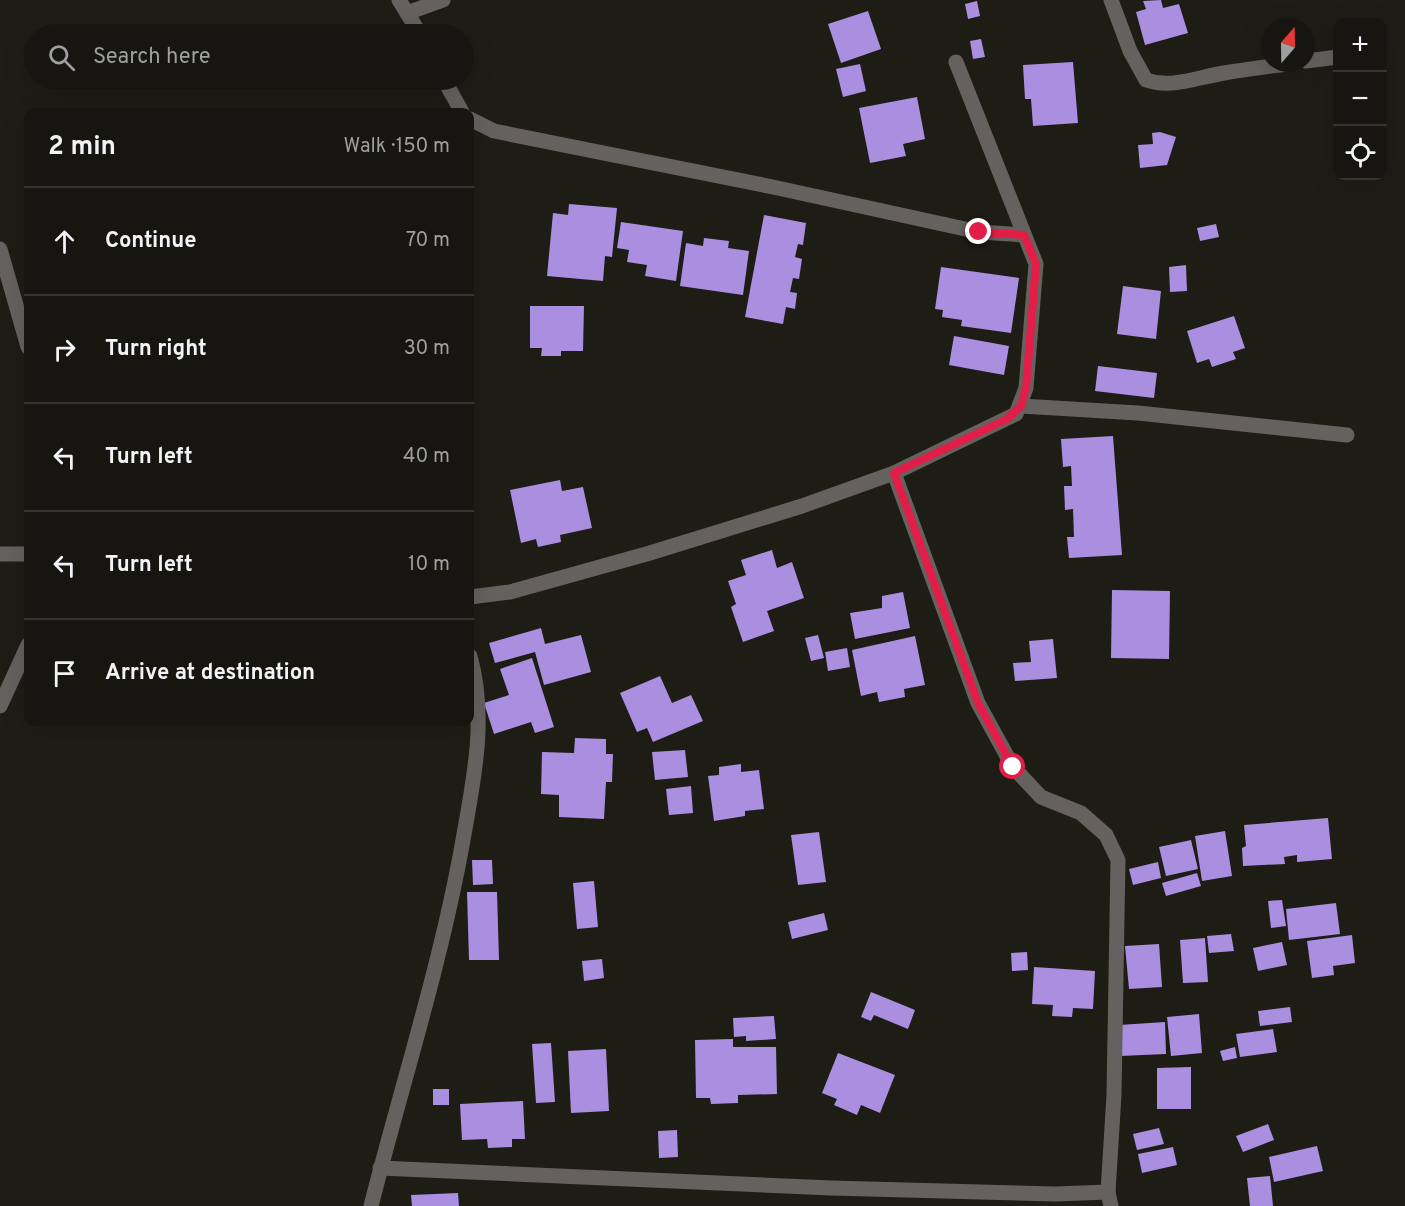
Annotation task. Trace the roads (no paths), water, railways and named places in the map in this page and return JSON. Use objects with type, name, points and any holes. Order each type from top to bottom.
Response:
[{"type":"street","points":[[414,24],[403,7],[443,0]]},
{"type":"street","points":[[1111,0],[1135,61],[1146,80],[1156,84],[1172,84],[1261,68]]},
{"type":"street","points":[[1315,61],[1333,58]]},
{"type":"street","points":[[474,596],[510,592],[650,553],[802,506],[894,473],[1007,419],[1021,406],[1026,388],[1036,264],[956,62]]},
{"type":"street","points":[[450,90],[460,108]]},
{"type":"street","points":[[474,120],[494,131],[773,187],[979,232],[1024,235]]},
{"type":"street","points":[[0,249],[24,333]]},
{"type":"street","points":[[1021,406],[1138,413],[1347,435]]},
{"type":"street","points":[[380,1168],[831,1188],[1043,1193],[1109,1199],[1114,1095],[1118,861],[1106,835],[1081,813],[1041,797],[1013,767],[978,703],[894,473]]},
{"type":"street","points":[[0,554],[24,554]]},
{"type":"street","points":[[0,706],[24,654]]},
{"type":"street","points":[[371,1206],[452,900],[478,757],[474,672]]}]
